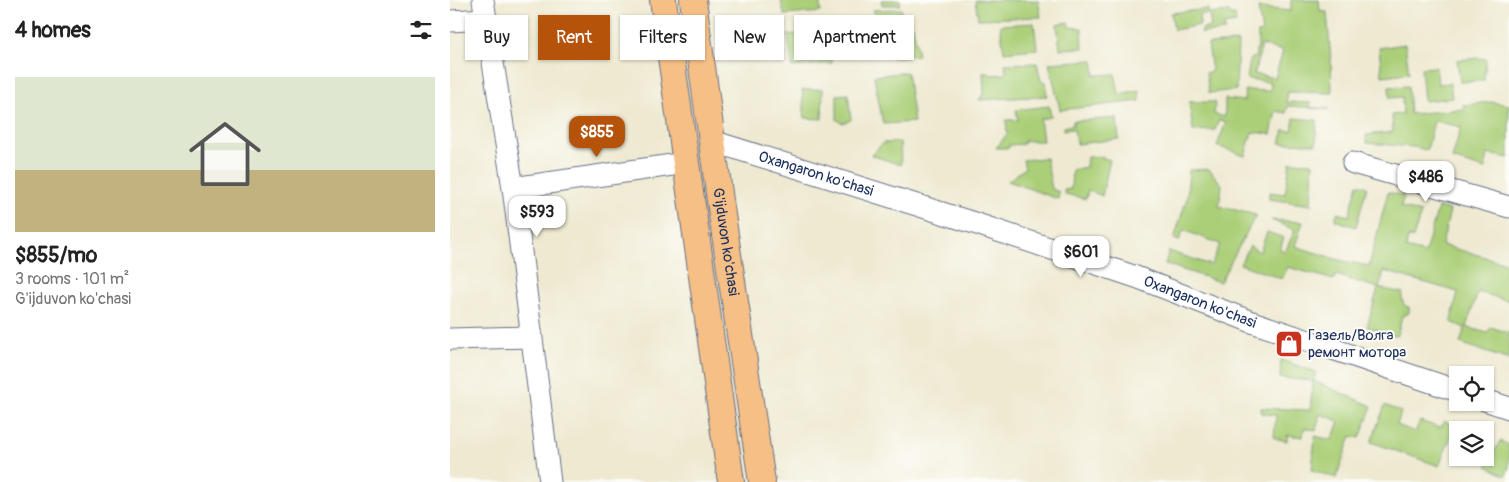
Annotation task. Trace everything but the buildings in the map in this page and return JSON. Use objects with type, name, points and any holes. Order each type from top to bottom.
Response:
[{"type":"main road","name":"G'ijduvon ko'chasi","points":[[663,0],[731,482]]},
{"type":"main road","name":"G'ijduvon ko'chasi","points":[[693,0],[762,482]]},
{"type":"street","points":[[450,21],[485,10],[513,188],[550,482]]},
{"type":"street","name":"Oxangaron ko'chasi","points":[[712,141],[980,225],[1136,277],[1252,322],[1449,388]]},
{"type":"street","points":[[513,188],[686,163]]},
{"type":"street","points":[[1353,163],[1509,207]]},
{"type":"street","points":[[450,339],[531,337]]},
{"type":"street","points":[[1494,403],[1509,408]]},
{"type":"green space","points":[[781,0],[819,0],[821,12],[784,15]]},
{"type":"green space","points":[[881,0],[900,0],[900,5],[882,5]]},
{"type":"green space","points":[[975,0],[1038,0],[1041,17],[978,19]]},
{"type":"green space","points":[[1291,0],[1319,0],[1320,11],[1327,12],[1332,93],[1288,92],[1286,102],[1311,103],[1310,108],[1288,106],[1286,113],[1276,111],[1271,134],[1252,132],[1245,156],[1217,146],[1226,122],[1219,120],[1215,130],[1193,131],[1189,102],[1215,102],[1214,114],[1225,117],[1225,99],[1244,101],[1245,90],[1270,91],[1271,82],[1247,79],[1250,59],[1256,57],[1258,33],[1262,32],[1258,8],[1291,11]],"holes":[[[1262,45],[1283,51],[1275,78],[1254,74]]]},
{"type":"green space","points":[[901,9],[902,15],[874,15],[873,10]]},
{"type":"green space","points":[[1208,9],[1209,14],[1199,14],[1200,25],[1174,30],[1171,13]]},
{"type":"green space","points":[[1229,12],[1230,15],[1235,15],[1236,23],[1224,25],[1225,31],[1201,33],[1202,29],[1211,27],[1209,14]]},
{"type":"green space","points":[[1068,22],[1069,27],[1082,28],[1083,48],[1060,49],[1057,24]]},
{"type":"green space","points":[[1034,23],[1037,49],[1004,52],[1000,25]]},
{"type":"green space","points":[[914,32],[918,55],[914,55]]},
{"type":"green space","points":[[794,34],[794,60],[832,60],[832,63],[792,67],[788,35]]},
{"type":"green space","points":[[1238,42],[1236,90],[1209,93],[1206,73],[1212,71],[1208,44]]},
{"type":"green space","points":[[1405,44],[1409,73],[1382,76],[1379,48]]},
{"type":"green space","points":[[1486,59],[1484,81],[1460,82],[1457,60]]},
{"type":"green space","points":[[1093,60],[1095,75],[1115,74],[1119,94],[1139,90],[1140,101],[1060,110],[1049,63]]},
{"type":"green space","points":[[1037,63],[1041,81],[1045,82],[1047,96],[979,100],[984,92],[983,73],[991,75],[1006,74],[1005,64]]},
{"type":"green space","points":[[1436,67],[1438,84],[1450,83],[1452,98],[1424,101],[1421,68]]},
{"type":"green space","points":[[907,72],[914,122],[883,124],[874,76]]},
{"type":"green space","points":[[1408,86],[1410,114],[1464,109],[1463,105],[1491,102],[1509,105],[1509,158],[1488,154],[1485,169],[1452,159],[1461,127],[1434,121],[1427,150],[1367,143],[1366,135],[1393,132],[1392,115],[1403,114],[1402,97],[1390,98],[1389,87]]},
{"type":"green space","points":[[823,89],[822,119],[805,118],[802,90]]},
{"type":"green space","points":[[848,94],[851,120],[843,123],[837,120],[837,95]]},
{"type":"green space","points":[[1049,106],[1051,117],[1040,119],[1043,141],[1024,141],[1024,144],[1009,145],[1009,148],[996,148],[1007,134],[1006,120],[1018,120],[1016,110]]},
{"type":"green space","points":[[1117,118],[1119,139],[1077,144],[1074,129],[1063,130],[1063,127],[1073,125],[1073,121]]},
{"type":"green space","points":[[1294,118],[1317,120],[1316,144],[1280,143],[1284,130],[1292,131]]},
{"type":"green space","points":[[900,142],[901,165],[871,155],[883,143]]},
{"type":"green space","points":[[1087,157],[1100,157],[1110,160],[1102,196],[1088,190],[1086,199],[1065,194],[1064,190],[1071,189],[1072,170],[1086,167]]},
{"type":"green space","points":[[1046,158],[1052,189],[1059,192],[1058,199],[1008,181],[1025,168],[1023,160]]},
{"type":"green space","points":[[1290,162],[1313,163],[1311,205],[1269,199],[1269,192],[1285,194]]},
{"type":"green space","points":[[1209,169],[1222,185],[1219,206],[1256,215],[1220,282],[1165,264],[1169,251],[1211,265],[1220,244],[1183,230],[1179,241],[1174,239],[1187,198],[1189,170]]},
{"type":"green space","points":[[1358,184],[1367,187],[1356,227],[1335,220],[1337,213],[1349,216]]},
{"type":"green space","points":[[1388,192],[1404,196],[1401,207],[1421,213],[1413,238],[1408,237],[1406,248],[1425,253],[1438,207],[1450,210],[1442,245],[1506,263],[1509,254],[1509,301],[1478,292],[1466,327],[1487,333],[1491,327],[1508,333],[1509,331],[1509,360],[1460,343],[1465,328],[1451,322],[1458,292],[1384,271],[1379,288],[1403,293],[1402,300],[1405,306],[1409,307],[1409,313],[1402,316],[1397,336],[1367,327],[1378,288],[1336,275],[1334,280],[1288,267],[1282,279],[1240,264],[1250,246],[1260,252],[1267,232],[1284,238],[1280,249],[1285,252],[1295,230],[1271,220],[1303,222],[1295,246],[1339,260],[1369,266]]},
{"type":"green space","points":[[1281,360],[1316,372],[1314,381],[1372,406],[1360,438],[1351,436],[1336,478],[1312,470],[1315,436],[1332,440],[1339,421],[1320,414],[1316,430],[1304,428],[1303,437],[1287,435],[1287,441],[1274,438],[1276,415],[1261,413],[1261,408],[1310,410],[1313,381],[1280,378]]},
{"type":"green space","points":[[1385,405],[1401,412],[1397,425],[1415,432],[1420,421],[1440,428],[1444,421],[1449,423],[1449,441],[1439,466],[1371,442]]},
{"type":"green space","points":[[1500,441],[1509,445],[1509,468],[1505,476],[1487,466],[1494,466],[1494,453]]},
{"type":"place","name":"Газель/Волга ремонт мотора","points":[[1289,344]]}]
